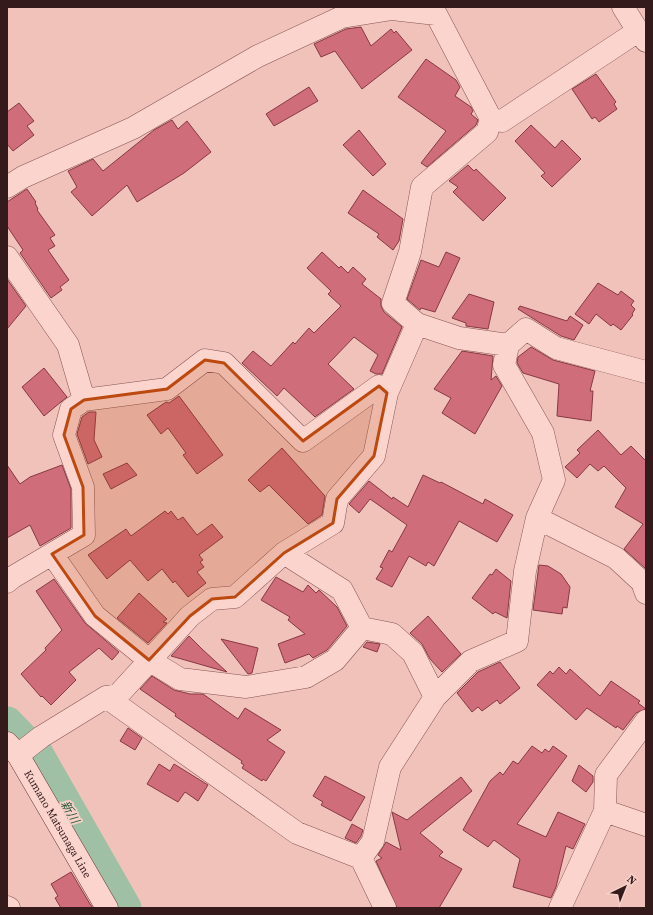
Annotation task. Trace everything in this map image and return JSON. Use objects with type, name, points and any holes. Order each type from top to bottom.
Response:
[{"type":"street","points":[[491,119],[502,121],[642,36],[623,7]]},
{"type":"street","points":[[7,186],[23,177],[133,128],[258,56],[341,12],[392,9],[436,14],[491,119],[487,132],[422,187],[410,252],[393,303],[418,324],[459,338],[508,345]]},
{"type":"street","points":[[7,257],[68,345],[84,400]]},
{"type":"street","points":[[23,746],[106,697],[118,695],[190,616],[212,599],[235,597],[284,553],[333,523],[337,499],[374,456],[387,393],[418,324]]},
{"type":"street","points":[[361,858],[373,841],[390,768],[435,698],[471,661],[517,641],[525,571],[537,518],[554,480],[543,433],[504,365],[508,345],[526,329],[556,348],[646,372]]},
{"type":"street","points":[[7,582],[12,577],[84,535],[83,487],[64,435],[71,409],[84,400],[167,389],[205,360],[224,363],[303,441],[379,386],[387,393]]},
{"type":"street","points":[[537,518],[616,558],[642,582],[646,594]]},
{"type":"street","points":[[284,553],[342,590],[362,628]]},
{"type":"street","points":[[52,554],[95,616],[150,660],[180,679],[246,687],[306,677],[335,660],[362,628]]},
{"type":"street","points":[[362,628],[392,634],[412,653],[435,698]]},
{"type":"street","points":[[106,697],[297,833],[361,858],[385,908]]},
{"type":"street","points":[[560,908],[606,811],[606,775],[646,721]]},
{"type":"street","name":"Kumano Matsunaga Line","points":[[23,746],[107,908]]},
{"type":"street","points":[[606,811],[646,825]]},
{"type":"highlighted area","points":[[205,360],[224,363],[303,441],[379,386],[387,393],[374,456],[337,499],[333,523],[284,553],[235,597],[212,599],[190,616],[149,660],[95,616],[52,554],[84,535],[83,487],[64,435],[71,409],[84,400],[167,389]]},
{"type":"building","points":[[361,27],[371,46],[391,29],[394,33],[396,31],[412,50],[362,89],[335,51],[321,57],[314,44],[346,29]]},
{"type":"building","points":[[426,59],[456,80],[460,87],[455,96],[471,107],[473,111],[471,114],[478,120],[476,125],[427,167],[421,163],[446,131],[398,97]]},
{"type":"building","points":[[596,74],[616,102],[614,104],[617,109],[599,122],[595,117],[592,119],[572,89]]},
{"type":"building","points":[[309,87],[318,101],[274,126],[266,114]]},
{"type":"building","points":[[19,103],[34,121],[27,126],[34,135],[13,151],[7,144],[7,112]]},
{"type":"building","points":[[172,120],[178,129],[187,121],[211,152],[184,173],[137,202],[127,185],[92,216],[71,192],[77,187],[68,171],[93,159],[103,171],[154,130]]},
{"type":"building","points":[[531,125],[555,148],[562,140],[581,159],[552,187],[541,176],[545,173],[515,141]]},
{"type":"building","points":[[359,130],[386,164],[373,176],[343,145]]},
{"type":"building","points":[[468,165],[474,171],[476,169],[506,198],[483,221],[453,192],[458,187],[449,181]]},
{"type":"building","points":[[27,189],[36,202],[37,210],[55,235],[50,238],[55,246],[48,250],[69,280],[60,287],[62,290],[51,298],[20,253],[23,250],[7,226],[7,202]]},
{"type":"building","points":[[363,190],[403,219],[399,241],[393,250],[377,237],[379,234],[348,213]]},
{"type":"building","points":[[322,252],[339,268],[341,266],[348,273],[353,267],[366,279],[362,284],[381,299],[381,306],[384,312],[402,327],[382,374],[376,374],[370,371],[378,355],[354,337],[328,364],[354,389],[315,417],[284,388],[277,396],[242,363],[253,351],[271,366],[293,342],[295,344],[309,328],[314,333],[341,306],[328,294],[331,291],[307,268]]},
{"type":"building","points":[[446,252],[460,258],[435,312],[421,308],[420,310],[407,299],[421,260],[439,267]]},
{"type":"building","points":[[7,279],[26,306],[7,329]]},
{"type":"building","points":[[598,283],[618,295],[621,291],[634,301],[631,305],[635,309],[632,314],[633,315],[621,330],[613,324],[611,326],[596,314],[589,324],[575,314]]},
{"type":"building","points":[[469,294],[494,302],[488,329],[466,326],[466,323],[452,318]]},
{"type":"building","points":[[520,306],[567,321],[570,316],[583,325],[574,340],[561,336],[518,309]]},
{"type":"building","points":[[531,347],[553,360],[595,371],[590,391],[593,391],[591,421],[557,416],[559,384],[523,373],[517,363],[518,357]]},
{"type":"building","points":[[462,351],[493,356],[491,380],[496,376],[502,386],[475,434],[442,413],[451,398],[434,389]]},
{"type":"building","points":[[44,368],[67,397],[44,416],[22,387]]},
{"type":"building","points":[[179,396],[223,455],[197,474],[183,455],[186,453],[168,428],[161,434],[147,415],[166,402],[169,403]]},
{"type":"building","points":[[89,412],[96,412],[94,440],[102,457],[88,464],[77,434],[82,417]]},
{"type":"building","points":[[598,430],[621,455],[631,446],[646,461],[646,569],[624,549],[643,524],[615,507],[626,488],[604,466],[598,471],[590,464],[577,478],[565,467],[580,453],[577,450]]},
{"type":"building","points":[[282,448],[325,496],[322,515],[308,524],[269,485],[260,492],[248,480]]},
{"type":"building","points":[[127,463],[137,475],[111,489],[103,474]]},
{"type":"building","points":[[7,465],[20,484],[30,477],[62,465],[71,489],[71,528],[40,546],[30,525],[7,538]]},
{"type":"building","points":[[423,475],[440,483],[441,482],[483,504],[485,499],[513,515],[497,542],[459,521],[434,566],[428,562],[426,566],[409,556],[392,587],[376,579],[383,568],[380,567],[389,550],[392,552],[407,525],[370,499],[359,513],[349,504],[369,481],[392,499],[393,497],[408,507]]},
{"type":"building","points":[[165,511],[168,514],[171,511],[178,520],[183,517],[197,535],[212,524],[223,537],[199,555],[203,560],[200,562],[204,567],[197,572],[206,583],[188,597],[175,581],[173,583],[162,569],[148,581],[130,560],[107,579],[88,555],[126,529],[131,536]]},
{"type":"building","points":[[539,565],[548,566],[561,574],[570,587],[567,608],[563,607],[562,614],[533,610]]},
{"type":"building","points":[[496,569],[511,581],[507,618],[495,612],[493,614],[472,598],[490,574],[492,575]]},
{"type":"building","points":[[276,577],[303,592],[308,585],[316,593],[319,590],[337,607],[347,626],[327,650],[313,658],[309,654],[285,663],[278,644],[305,634],[288,620],[290,617],[261,600]]},
{"type":"building","points":[[54,579],[85,623],[119,652],[112,660],[99,648],[69,672],[76,680],[51,705],[42,696],[41,697],[21,674],[46,650],[45,648],[62,630],[36,591]]},
{"type":"building","points":[[139,593],[167,619],[163,622],[167,623],[148,643],[117,618]]},
{"type":"building","points":[[428,616],[461,654],[442,672],[430,659],[422,644],[410,633]]},
{"type":"building","points":[[189,636],[202,649],[227,672],[171,656]]},
{"type":"building","points":[[221,639],[258,648],[252,673],[248,674]]},
{"type":"building","points":[[367,642],[380,644],[377,652],[363,647]]},
{"type":"building","points":[[500,662],[520,688],[500,704],[497,700],[482,711],[478,707],[472,712],[457,693],[478,672]]},
{"type":"building","points":[[559,667],[566,674],[570,669],[600,696],[611,681],[640,701],[638,703],[646,709],[636,713],[623,730],[617,726],[616,728],[587,708],[576,720],[537,685],[550,671],[553,674]]},
{"type":"building","points":[[152,676],[174,690],[190,694],[203,694],[238,719],[245,708],[281,730],[267,740],[285,752],[266,781],[263,779],[262,781],[242,768],[244,765],[241,763],[242,761],[175,716],[176,714],[140,689]]},
{"type":"building","points":[[128,728],[142,738],[135,750],[120,741]]},
{"type":"building","points":[[532,746],[542,753],[545,749],[549,752],[553,746],[567,756],[517,824],[546,837],[558,812],[585,824],[573,849],[566,846],[556,887],[551,898],[513,887],[520,859],[494,840],[488,847],[463,830],[490,781],[500,772],[503,775],[513,761],[518,764]]},
{"type":"building","points":[[159,764],[170,771],[174,764],[208,785],[198,801],[185,792],[178,802],[147,784]]},
{"type":"building","points":[[579,765],[593,776],[593,782],[586,792],[572,781]]},
{"type":"building","points":[[325,776],[365,797],[351,821],[321,805],[323,802],[313,796]]},
{"type":"building","points":[[461,777],[472,791],[420,833],[443,852],[439,856],[462,869],[439,908],[397,908],[376,861],[382,858],[378,855],[386,842],[401,850],[392,812],[407,820]]},
{"type":"building","points":[[352,824],[363,830],[356,843],[345,838]]},
{"type":"building","points":[[71,872],[93,908],[61,908],[55,898],[58,896],[51,884]]},
{"type":"waterway","name":"新川","points":[[7,723],[37,754],[125,908]]}]
